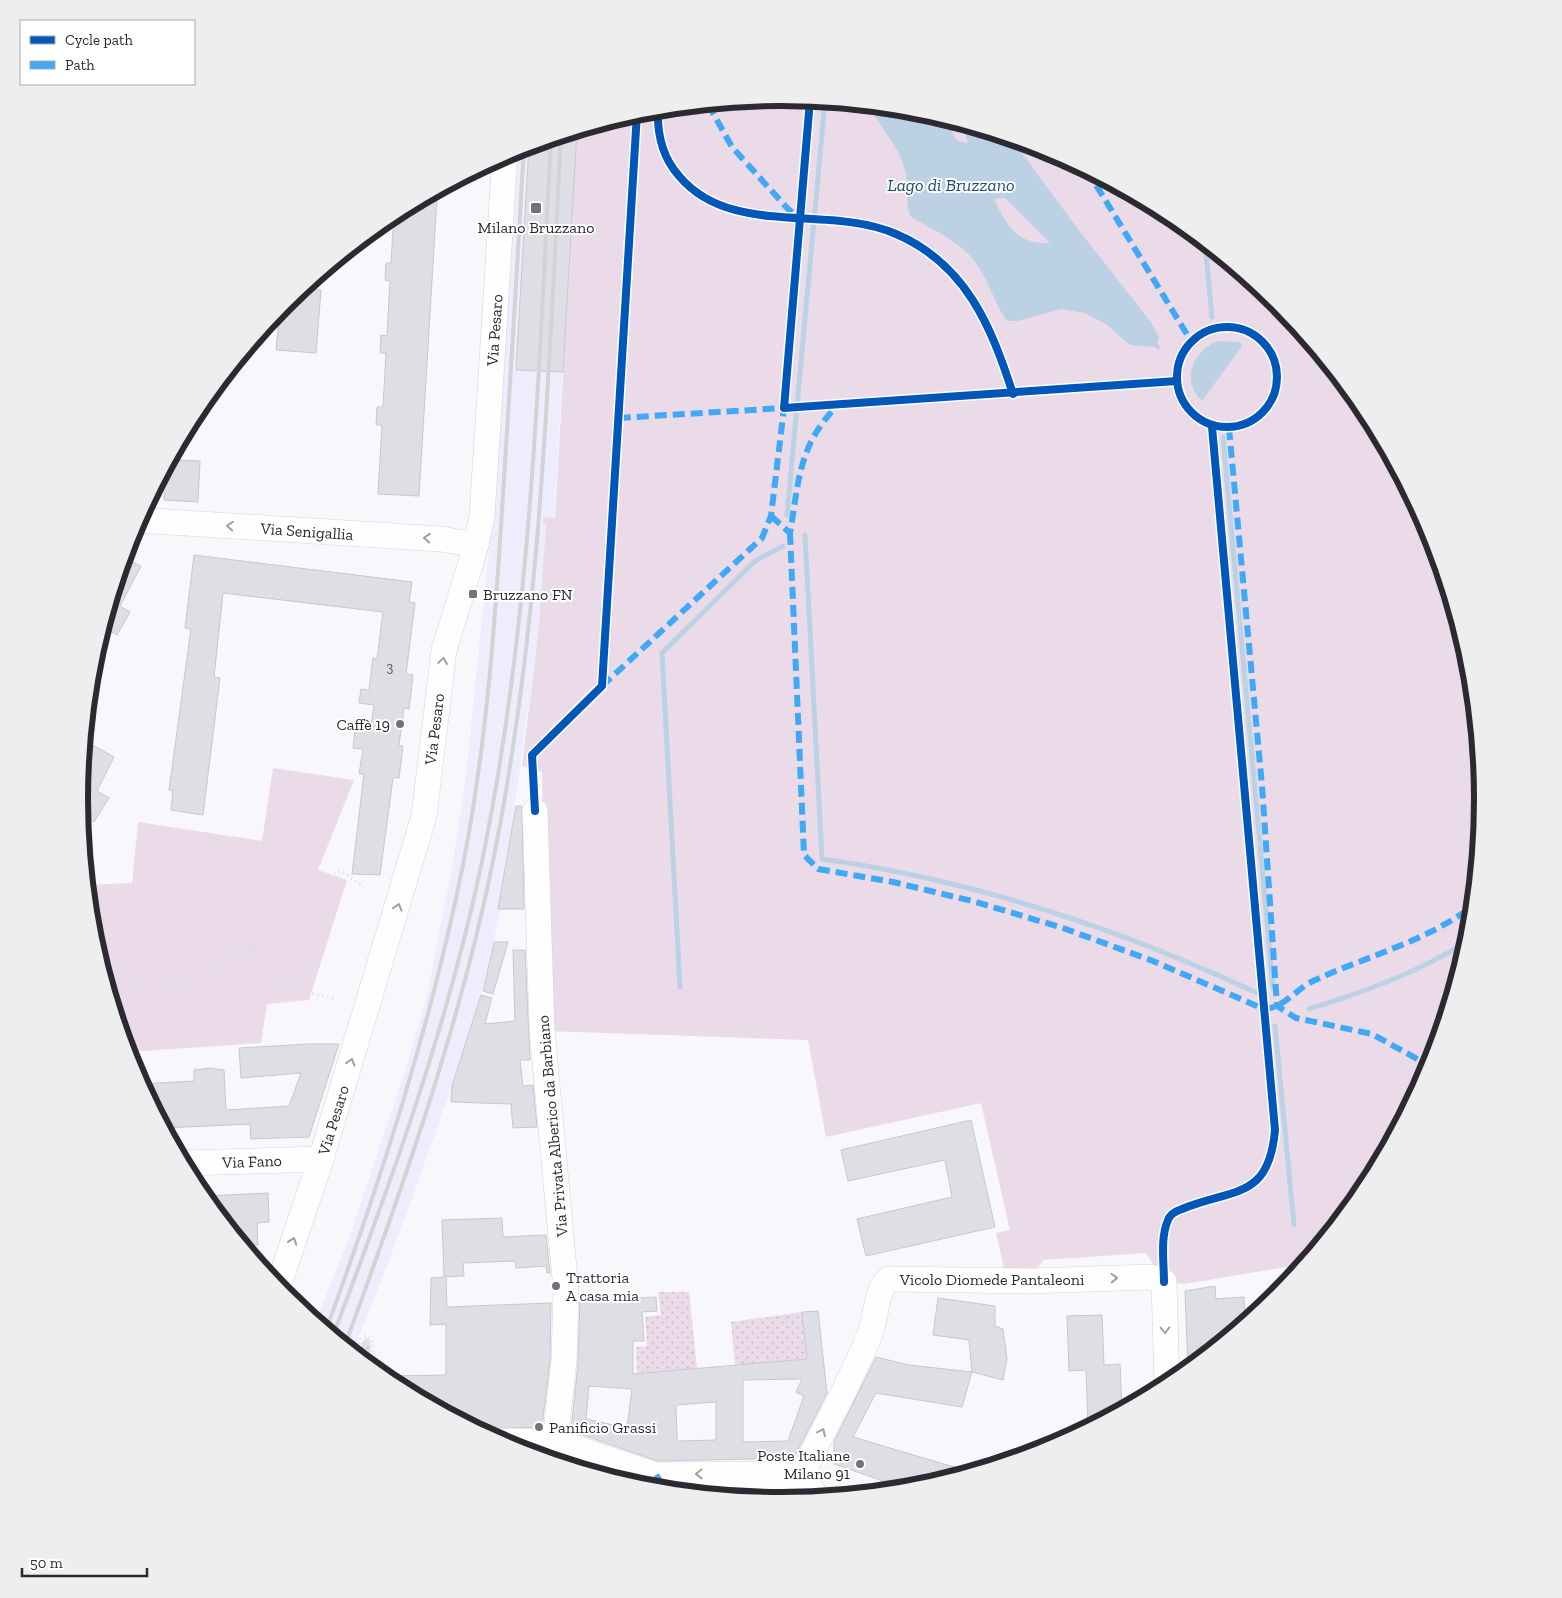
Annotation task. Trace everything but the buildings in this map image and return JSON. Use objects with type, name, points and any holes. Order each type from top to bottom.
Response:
[{"type":"street","name":"Via Pesaro","points":[[281,1278],[321,1159],[424,816],[444,650],[476,545],[482,517],[504,163]]},
{"type":"street","name":"Via Senigallia","points":[[146,521],[441,539],[476,545]]},
{"type":"street","name":"Via Privata Alberico da Barbiano","points":[[535,811],[542,1030],[566,1290],[564,1361],[555,1441]]},
{"type":"street","name":"Via Fano","points":[[191,1163],[321,1159]]},
{"type":"street","name":"Vicolo Diomede Pantaleoni","points":[[802,1477],[868,1340],[877,1313],[882,1286],[889,1279],[1030,1281],[1151,1277],[1164,1282],[1167,1375]]},
{"type":"street","points":[[519,1441],[555,1441],[654,1480]]},
{"type":"street","points":[[716,1489],[785,1474],[802,1477],[813,1491]]},
{"type":"street","points":[[663,1482],[743,1483]]},
{"type":"path","points":[[1041,156],[1081,212],[1110,207]]},
{"type":"path","points":[[532,755],[525,753],[544,596],[550,522],[546,521],[546,518]]},
{"type":"path","points":[[532,764],[532,755],[539,748]]},
{"type":"path","points":[[113,984],[134,986],[191,979],[220,962],[251,948],[322,877],[341,871],[364,887]]},
{"type":"path","points":[[251,948],[277,981],[296,990],[335,999]]},
{"type":"path","points":[[357,1348],[362,1337],[367,1336],[372,1339],[371,1358]]},
{"type":"shaded area","points":[[781,106],[872,111],[960,129],[1004,142],[1046,158],[1128,198],[1166,222],[1203,249],[1271,309],[1331,377],[1358,414],[1382,452],[1403,492],[1438,576],[1451,620],[1469,708],[1473,754],[1473,844],[1469,890],[1451,978],[1438,1022],[1422,1064],[1382,1146],[1358,1184],[1331,1221],[1293,1266],[1184,1284],[1164,1281],[1146,1253],[1044,1260],[1037,1268],[1004,1268],[996,1233],[1010,1230],[981,1103],[826,1137],[808,1040],[547,1031],[542,772],[522,766],[538,635],[546,524],[543,524],[543,517],[555,518],[577,136],[602,129],[690,111]]},
{"type":"shaded area","points":[[577,136],[554,518],[544,517],[546,524],[538,635],[501,909],[479,1002],[452,1086],[398,1237],[355,1346],[318,1315],[349,1238],[403,1078],[427,996],[453,861],[465,784],[492,522],[512,160]]},
{"type":"shaded area","points":[[273,768],[354,780],[318,870],[347,880],[309,1000],[267,1004],[261,1043],[135,1052],[111,978],[93,885],[132,883],[138,822],[262,841]]},
{"type":"shaded area","points":[[658,1292],[689,1292],[697,1369],[637,1373],[636,1347],[647,1346],[645,1317],[661,1315]]},
{"type":"shaded area","points":[[802,1312],[807,1359],[735,1366],[731,1322]]},
{"type":"shaded area","points":[[365,1338],[369,1339],[371,1346],[369,1356],[360,1349]]},
{"type":"water","name":"Lago di Bruzzano","points":[[872,111],[949,126],[957,141],[968,143],[965,130],[1018,147],[1077,228],[1151,322],[1159,337],[1157,343],[1161,348],[1158,350],[1155,347],[1130,345],[1106,324],[1084,313],[1061,309],[1018,321],[1007,321],[981,270],[969,255],[954,242],[910,216],[904,166],[897,150]],"holes":[[[1005,198],[1050,243],[1038,243],[1021,237],[1014,232],[1003,217],[994,199]]]},
{"type":"water","points":[[1217,341],[1240,342],[1242,346],[1202,401],[1195,393],[1192,384],[1192,367],[1201,352]]},
{"type":"waterway","points":[[787,515],[824,107]]},
{"type":"waterway","points":[[1206,251],[1212,317]]},
{"type":"waterway","points":[[1223,437],[1273,988]]},
{"type":"waterway","points":[[805,535],[822,859],[934,880],[1044,910],[1152,948],[1257,993]]},
{"type":"waterway","points":[[680,987],[662,653],[755,561],[783,546]]},
{"type":"waterway","points":[[1309,1009],[1350,996],[1411,972],[1458,947]]},
{"type":"waterway","points":[[1275,1026],[1294,1225]]},
{"type":"railway","points":[[347,1339],[427,1111],[462,992],[491,871],[508,780],[532,597],[540,504],[552,320],[561,141]]},
{"type":"railway","points":[[335,1329],[376,1220],[435,1045],[467,926],[481,866],[498,776],[522,595],[530,504],[551,145]]},
{"type":"railway","points":[[328,1324],[367,1215],[404,1100],[436,983],[472,817],[485,721],[494,624],[524,155]]},
{"type":"marked path","points":[[711,109],[732,147],[788,209],[799,217]]},
{"type":"marked path","points":[[1093,180],[1191,341]]},
{"type":"marked path","points":[[771,516],[790,533],[802,465],[807,450],[814,435],[837,406]]},
{"type":"marked path","points":[[602,686],[762,538],[771,516],[784,408],[619,418]]},
{"type":"marked path","points":[[1229,428],[1262,786],[1277,1006],[1296,1018],[1372,1034],[1423,1062]]},
{"type":"marked path","points":[[790,533],[804,855],[818,869],[893,882],[976,902],[1063,928],[1153,961],[1264,1009],[1284,1002],[1313,981],[1416,939],[1465,912]]},
{"type":"marked path","points":[[656,1475],[659,1481]]},
{"type":"cycle path","points":[[809,107],[784,408],[1177,381]]},
{"type":"cycle path","points":[[658,117],[660,136],[668,161],[679,176],[700,195],[725,207],[752,214],[869,225],[896,234],[920,247],[941,262],[958,280],[985,321],[1013,394]]},
{"type":"cycle path","points":[[535,811],[532,755],[602,686],[637,121]]},
{"type":"cycle path","points":[[1227,327],[1246,331],[1263,341],[1273,358],[1277,377],[1273,396],[1263,413],[1246,423],[1227,427],[1208,423],[1191,413],[1181,396],[1177,377],[1181,358],[1191,341],[1208,331],[1227,327]]},
{"type":"cycle path","points":[[1164,1282],[1163,1243],[1170,1216],[1200,1202],[1245,1188],[1256,1180],[1265,1169],[1271,1153],[1275,1130],[1212,427]]},
{"type":"place","name":"Milano Bruzzano","points":[[536,208]]},
{"type":"place","name":"Bruzzano FN","points":[[473,594]]},
{"type":"place","name":"Caffè 19","points":[[400,724]]},
{"type":"place","name":"Trattoria A casa mia","points":[[556,1286]]},
{"type":"place","name":"Panificio Grassi","points":[[539,1427]]},
{"type":"place","name":"Poste Italiane Milano 91","points":[[860,1464]]}]
